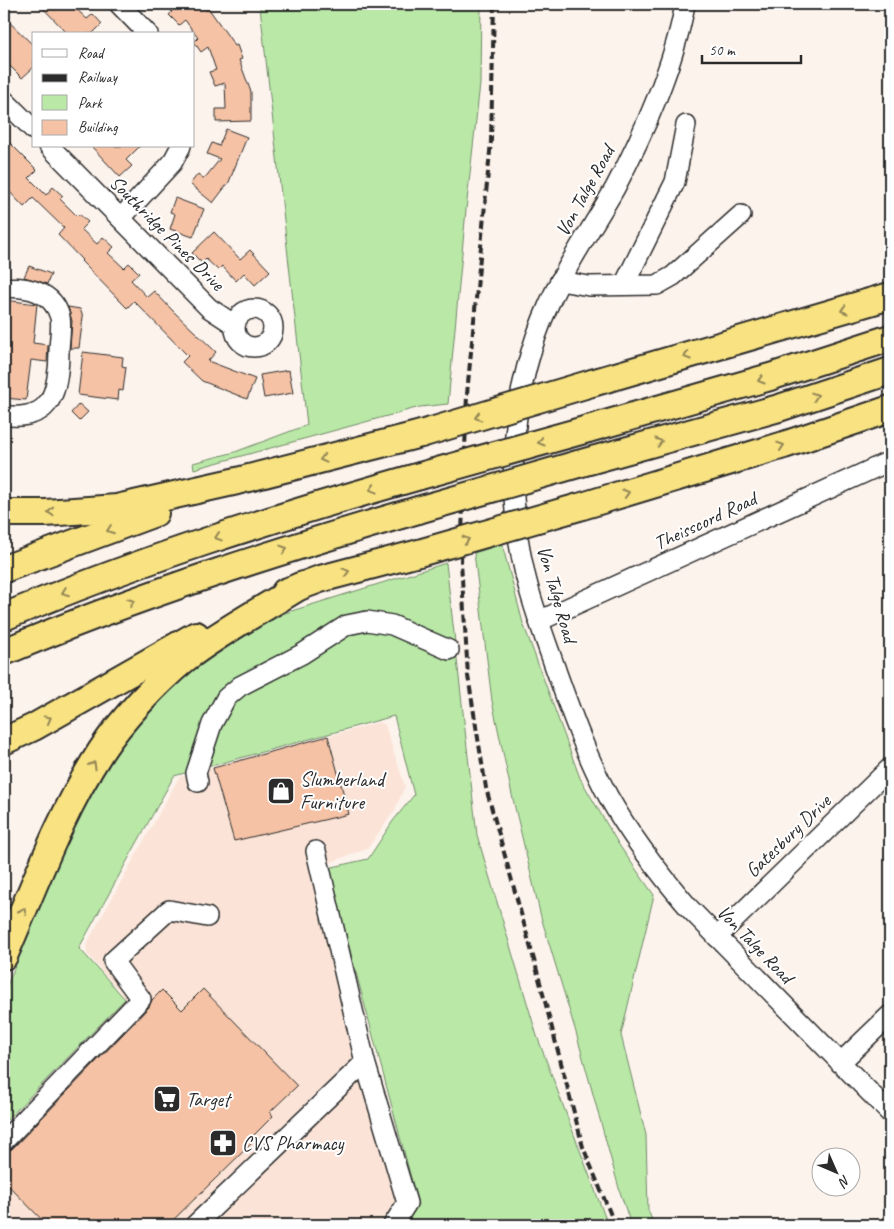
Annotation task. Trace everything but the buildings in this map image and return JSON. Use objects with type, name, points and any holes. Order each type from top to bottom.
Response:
[{"type":"highway","points":[[4,513],[45,513],[117,508],[237,481],[421,434],[890,296]]},
{"type":"highway","points":[[4,617],[161,556],[290,514],[770,377],[890,338]]},
{"type":"highway","points":[[4,652],[89,618],[292,547],[779,408],[890,371]]},
{"type":"highway","points":[[4,741],[60,713],[207,628],[300,586],[579,508],[775,448],[890,409]]},
{"type":"highway","points":[[4,570],[237,481]]},
{"type":"highway","points":[[4,956],[73,798],[102,750],[140,702],[185,660],[214,639],[300,586]]},
{"type":"street","points":[[119,4],[146,32]]},
{"type":"street","name":"Von Talge Road","points":[[686,4],[674,47],[639,139],[615,188],[560,281],[529,358],[514,435],[513,458],[517,528],[525,576],[539,621],[583,743],[607,794],[634,840],[654,867],[716,937],[890,1114]]},
{"type":"street","points":[[4,100],[32,128]]},
{"type":"street","points":[[624,285],[675,182],[686,125]]},
{"type":"street","name":"Southridge Pines Drive","points":[[52,148],[209,308],[235,325]]},
{"type":"street","points":[[121,218],[172,164],[180,148]]},
{"type":"street","points":[[560,281],[589,286],[657,285],[673,276],[741,215]]},
{"type":"street","points":[[4,288],[21,286],[39,292],[52,302],[60,319],[58,372],[47,404],[36,412],[26,415],[4,415]]},
{"type":"street","name":"Theisscord Road","points":[[539,621],[890,461]]},
{"type":"street","points":[[198,782],[196,772],[212,724],[226,698],[240,686],[302,654],[346,625],[367,621],[392,625],[449,650]]},
{"type":"street","name":"Gatesbury Drive","points":[[716,937],[890,768]]},
{"type":"street","points":[[316,851],[365,1062],[407,1204],[393,1225]]},
{"type":"street","points":[[4,1140],[141,999],[113,961],[169,910],[207,917]]},
{"type":"street","points":[[840,1063],[890,1015]]},
{"type":"street","points":[[195,1225],[365,1062]]},
{"type":"shaded area","points":[[380,722],[385,725],[405,786],[395,810],[367,849],[323,865],[411,1199],[384,1225],[4,1225],[4,1127],[128,1001],[87,954],[86,945],[179,777]]},
{"type":"green space","points":[[257,4],[481,4],[480,84],[448,404],[420,407],[194,469],[193,463],[235,452],[307,425],[260,7]]},
{"type":"green space","points":[[502,544],[523,623],[580,778],[619,845],[654,895],[621,1035],[646,1135],[648,1210],[654,1225],[631,1225],[620,1192],[575,1029],[541,917],[512,795],[492,701],[474,553]]},
{"type":"green space","points":[[446,563],[477,835],[537,1036],[608,1225],[404,1225],[418,1204],[328,868],[368,859],[393,821],[414,795],[394,716],[174,776],[79,948],[125,999],[4,1123],[4,993],[84,798],[118,742],[163,691],[256,622]]},
{"type":"railway","points":[[494,4],[491,141],[467,394],[461,562],[468,676],[486,788],[536,967],[583,1147],[615,1225]]},
{"type":"place","name":"Slumberland Furniture","points":[[281,791]]},
{"type":"place","name":"Target","points":[[167,1099]]},
{"type":"place","name":"CVS Pharmacy","points":[[223,1143]]}]
